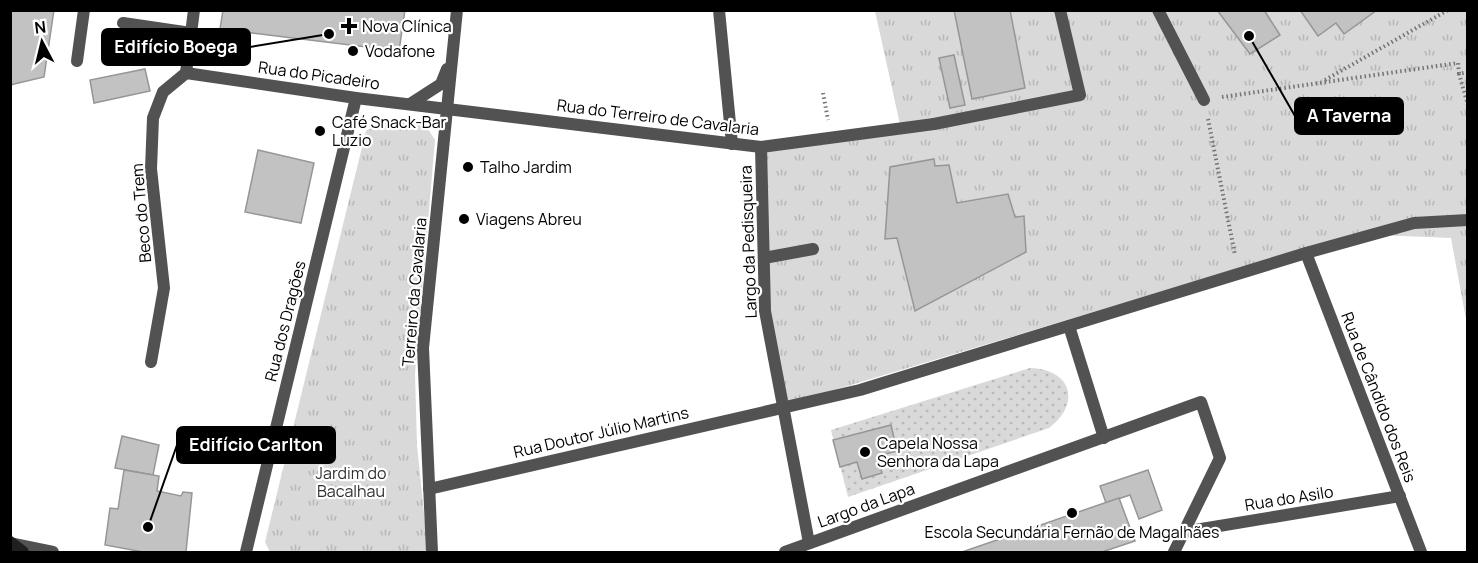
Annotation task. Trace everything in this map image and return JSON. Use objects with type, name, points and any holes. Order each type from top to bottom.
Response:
[{"type":"street","points":[[77,61],[84,10]]},
{"type":"street","points":[[186,73],[194,10]]},
{"type":"street","name":"Terreiro da Cavalaria","points":[[432,552],[423,348],[457,10]]},
{"type":"street","points":[[719,10],[732,144]]},
{"type":"street","name":"Rua do Terreiro de Cavalaria","points":[[448,107],[761,147],[934,124],[1080,95],[1059,10]]},
{"type":"street","points":[[1158,10],[1204,100]]},
{"type":"street","points":[[123,23],[191,33]]},
{"type":"street","points":[[410,104],[441,84],[451,60]]},
{"type":"street","name":"Rua do Picadeiro","points":[[186,73],[356,98],[448,107]]},
{"type":"street","name":"Beco do Trem","points":[[152,362],[164,288],[151,169],[153,118],[163,92],[186,73]]},
{"type":"street","name":"Rua dos Dragões","points":[[246,552],[356,98]]},
{"type":"street","name":"Largo da Pedisqueira","points":[[761,147],[765,310],[781,406],[809,543]]},
{"type":"street","points":[[781,406],[860,390],[1306,253],[1414,223],[1467,220]]},
{"type":"street","points":[[764,258],[813,249]]},
{"type":"street","name":"Rua de Cândido dos Reis","points":[[1306,253],[1421,552]]},
{"type":"street","points":[[1069,326],[1104,438]]},
{"type":"street","name":"Largo da Lapa","points":[[785,552],[1201,402],[1220,458],[1183,532]]},
{"type":"street","name":"Rua Doutor Júlio Martins","points":[[429,489],[781,406]]},
{"type":"street","name":"Rua do Asilo","points":[[1183,532],[1400,496]]},
{"type":"street","points":[[1174,552],[1183,532]]},
{"type":"street","points":[[16,546],[52,552]]},
{"type":"path","points":[[1322,82],[1448,10]]},
{"type":"path","points":[[1239,274],[1204,100],[1458,63],[1467,105]]},
{"type":"path","points":[[1459,74],[1467,72]]},
{"type":"path","points":[[823,93],[832,138]]},
{"type":"green space","points":[[875,11],[1467,11],[1467,325],[1451,238],[1353,234],[781,406],[766,310],[762,147],[901,129]]},
{"type":"green space","name":"Jardim do Bacalhau","points":[[387,118],[423,121],[435,140],[415,374],[417,445],[428,552],[270,552],[265,542],[366,131]]},
{"type":"green space","points":[[1030,368],[1055,374],[1063,381],[1067,389],[1066,408],[1049,428],[848,497],[831,430]]},
{"type":"building","points":[[10,10],[54,10],[44,77],[10,85]]},
{"type":"building","points":[[223,10],[405,10],[399,51],[220,29]]},
{"type":"building","points":[[954,10],[1010,10],[1025,88],[972,99]]},
{"type":"building","points":[[1217,10],[1264,10],[1280,35],[1250,54]]},
{"type":"building","points":[[1300,10],[1377,10],[1344,34],[1336,23],[1318,36]]},
{"type":"building","points":[[954,55],[965,105],[950,108],[939,58]]},
{"type":"building","points":[[145,69],[150,91],[94,103],[90,80]]},
{"type":"building","points":[[258,150],[314,163],[301,223],[245,212]]},
{"type":"building","points":[[934,159],[935,166],[949,165],[957,203],[1008,194],[1015,217],[1024,216],[1026,252],[915,311],[897,238],[885,239],[890,167]]},
{"type":"building","name":"Capela Nossa Senhora da Lapa","points":[[891,425],[897,451],[878,456],[882,473],[862,479],[857,462],[840,467],[833,440]]},
{"type":"building","points":[[122,436],[159,445],[153,475],[115,468]]},
{"type":"building","points":[[124,470],[159,476],[157,491],[181,496],[183,492],[192,493],[186,552],[143,552],[105,545],[110,508],[118,509]]},
{"type":"building","points":[[1148,470],[1162,510],[1139,519],[1130,495],[1106,503],[1100,486]]},
{"type":"building","points":[[1119,498],[1135,541],[1102,552],[962,552]]},
{"type":"place","name":"Nova Clínica","points":[[349,26]]},
{"type":"place","name":"Edifício Boega","points":[[329,34]]},
{"type":"place","name":"A Taverna","points":[[1249,36]]},
{"type":"place","name":"Vodafone","points":[[353,51]]},
{"type":"place","name":"Café Snack-Bar Luzio","points":[[320,131]]},
{"type":"place","name":"Talho Jardim","points":[[468,167]]},
{"type":"place","name":"Viagens Abreu","points":[[464,219]]},
{"type":"place","name":"Capela Nossa Senhora da Lapa","points":[[865,452]]},
{"type":"place","name":"Escola Secundária Fernão de Magalhães","points":[[1072,513]]},
{"type":"place","name":"Edifício Carlton","points":[[148,527]]}]
